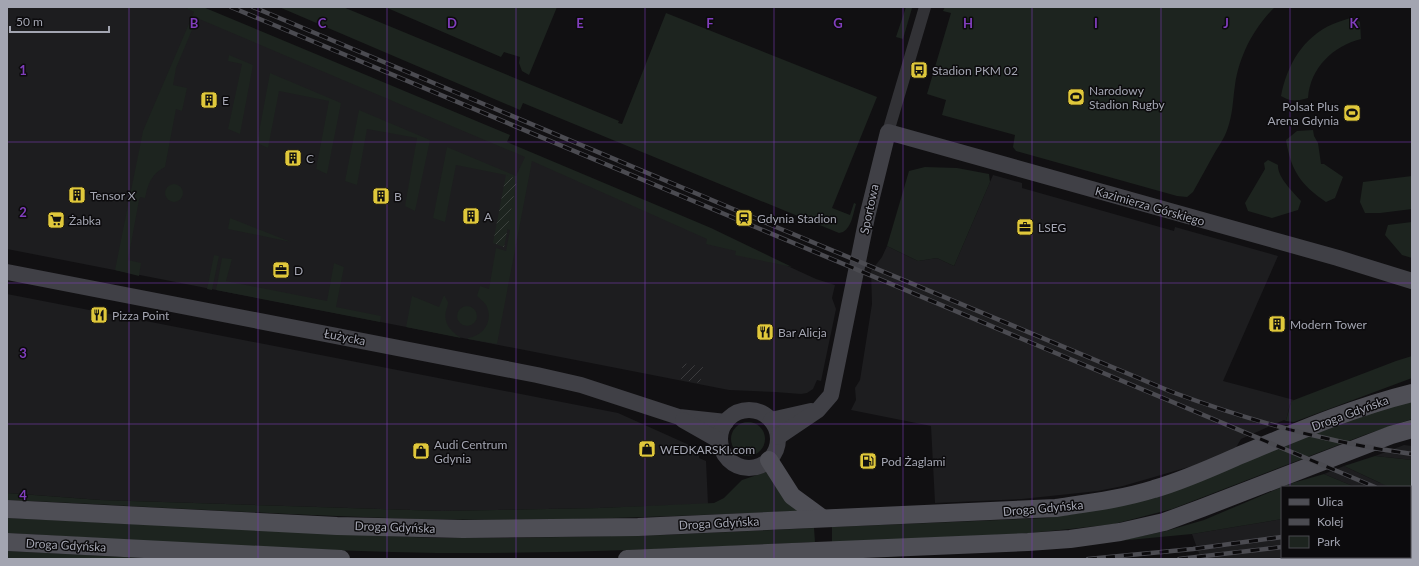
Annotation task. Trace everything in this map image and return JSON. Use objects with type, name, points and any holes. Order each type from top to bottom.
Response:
[{"type":"main road","name":"Droga Gdyńska","points":[[7,509],[337,526],[463,529],[638,527],[1056,508],[1101,502],[1154,489],[1188,478],[1313,425],[1389,398],[1412,392]]},
{"type":"main road","points":[[627,559],[1028,542],[1070,539],[1120,532],[1164,522],[1391,435],[1412,429]]},
{"type":"main road","points":[[768,460],[792,496],[822,518]]},
{"type":"main road","name":"Droga Gdyńska","points":[[7,542],[342,559]]},
{"type":"street","name":"Sportowa","points":[[778,437],[818,410],[831,395],[867,217],[888,132],[925,7]]},
{"type":"street","name":"Kazimierza Górskiego","points":[[888,132],[1338,258],[1412,281]]},
{"type":"street","name":"Łużycka","points":[[7,272],[537,375],[581,385],[679,417],[726,422]]},
{"type":"street","points":[[746,410],[764,414],[771,420],[776,428],[778,437],[776,450],[768,460],[756,467],[743,468],[728,459],[722,451],[720,441],[721,431],[731,416],[746,410]]},
{"type":"street","points":[[771,420],[818,410]]},
{"type":"street","name":"Łużycka","points":[[679,417],[720,441]]},
{"type":"shaded area","points":[[7,7],[184,7],[816,279],[835,285],[832,298],[836,309],[821,381],[817,380],[813,389],[807,393],[801,394],[729,390],[7,249]]},
{"type":"shaded area","points":[[993,175],[1022,183],[1022,188],[1174,231],[1175,227],[1278,256],[1223,381],[1294,400],[1290,404],[1286,421],[1284,420],[1241,439],[1235,449],[1199,464],[1123,486],[1098,491],[1022,499],[935,503],[931,426],[851,410],[856,400],[855,388],[860,380],[872,304],[871,271],[882,257],[887,246],[918,261],[937,258],[954,266]]},
{"type":"shaded area","points":[[7,294],[618,413],[687,444],[699,455],[699,458],[706,461],[708,504],[442,511],[100,500],[7,493]]},
{"type":"shaded area","points":[[683,363],[703,367],[700,383],[680,379]]},
{"type":"shaded area","points":[[1404,445],[1412,446],[1412,460],[1375,456]]},
{"type":"shaded area","points":[[1344,466],[1380,483],[1412,475],[1412,509],[1411,486],[1353,486],[1324,474]]},
{"type":"shaded area","points":[[1412,513],[1412,559],[1201,559],[1192,534],[1281,519],[1281,558],[1411,558]]},
{"type":"green space","points":[[184,7],[203,7],[510,135],[507,142],[711,228],[792,267],[735,255],[736,251],[706,244],[707,239],[532,161],[497,344],[468,339],[483,331],[488,322],[489,316],[486,305],[477,296],[480,286],[489,289],[496,248],[506,251],[510,230],[507,229],[517,180],[506,175],[456,165],[445,222],[433,218],[447,147],[516,176],[525,157],[197,18],[176,68],[173,85],[187,88],[182,111],[176,109],[165,167],[153,176],[147,188],[145,198],[140,197],[139,200],[128,260],[141,263],[139,276],[115,270],[143,131],[194,12]]},
{"type":"green space","points":[[279,7],[343,7],[619,121],[618,123],[622,124],[666,13],[877,97],[832,208],[850,215],[854,203],[856,204],[851,222],[843,232],[839,233],[523,103],[520,110]]},
{"type":"green space","points":[[385,7],[557,7],[529,75],[522,71],[519,63],[520,57],[504,52],[501,57]]},
{"type":"green space","points":[[906,7],[912,8],[903,39],[896,37]]},
{"type":"green space","name":"Narodowy Stadion Rugby","points":[[945,7],[1275,7],[1260,24],[1244,53],[1237,74],[1229,124],[1223,140],[1193,192],[1187,197],[1177,196],[1016,151],[1013,147],[1015,135],[942,115],[946,100],[927,94],[951,13],[943,11]]},
{"type":"green space","points":[[1354,17],[1360,22],[1361,39],[1341,47],[1325,60],[1313,77],[1308,98],[1294,100],[1281,96],[1287,74],[1292,63],[1305,44],[1322,30],[1336,23]]},
{"type":"green space","points":[[229,55],[253,65],[240,134],[228,129],[242,64],[228,61]]},
{"type":"green space","points":[[270,73],[341,103],[327,174],[316,169],[329,101],[279,91],[268,148],[257,143]]},
{"type":"green space","points":[[359,110],[430,140],[415,211],[405,206],[417,138],[367,129],[357,185],[345,181]]},
{"type":"green space","points":[[1313,130],[1314,136],[1318,143],[1321,164],[1324,164],[1343,177],[1335,198],[1326,202],[1310,190],[1298,176],[1288,151],[1286,140],[1297,131]]},
{"type":"green space","points":[[1268,160],[1278,165],[1278,170],[1283,179],[1301,201],[1298,210],[1272,218],[1248,211],[1245,203],[1265,169],[1264,163]]},
{"type":"green space","points":[[925,167],[957,168],[989,174],[990,182],[954,266],[937,258],[918,261],[887,246],[909,171]]},
{"type":"green space","points":[[506,175],[517,179],[504,247],[493,243]]},
{"type":"green space","points":[[1412,176],[1412,209],[1380,213],[1365,213],[1360,202],[1363,182]]},
{"type":"green space","points":[[174,184],[180,187],[183,193],[180,199],[174,202],[168,199],[165,193],[168,187]]},
{"type":"green space","points":[[230,218],[291,242],[228,229]]},
{"type":"green space","points":[[1412,222],[1412,258],[1402,255],[1385,235],[1388,225]]},
{"type":"green space","points":[[214,255],[219,256],[212,290],[207,289]]},
{"type":"green space","points":[[222,258],[232,259],[226,281],[327,301],[334,263],[344,267],[336,307],[381,316],[380,322],[216,290]]},
{"type":"green space","points":[[444,295],[448,302],[445,316],[447,324],[454,333],[461,338],[406,327],[412,296],[439,307]]},
{"type":"green space","points":[[467,306],[474,309],[477,316],[474,323],[467,326],[460,323],[457,316],[460,309]]},
{"type":"green space","points":[[1412,356],[1412,378],[1294,422],[1286,421],[1291,402],[1294,400]]},
{"type":"green space","points":[[1412,401],[1412,419],[1367,434],[1172,509],[1114,524],[1019,534],[832,542],[832,527],[1047,518],[1081,513],[1323,431],[1397,404]]},
{"type":"green space","points":[[748,422],[760,427],[765,439],[760,451],[748,456],[736,451],[731,439],[736,427]]},
{"type":"green space","points":[[1375,456],[1412,460],[1412,497],[1411,486],[1387,486],[1344,466]]},
{"type":"green space","points":[[766,472],[783,497],[800,511],[609,518],[465,520],[315,515],[7,500],[7,493],[100,500],[442,511],[600,508],[714,503],[724,498],[742,480]]},
{"type":"green space","points":[[1324,474],[1353,486],[1284,486]]},
{"type":"green space","points":[[1281,487],[1281,519],[1192,534],[1118,541],[1166,531],[1204,520]]},
{"type":"green space","points":[[7,518],[436,538],[665,535],[814,528],[815,542],[579,552],[383,552],[7,533]]},
{"type":"green space","points":[[1412,546],[1412,559],[1294,559],[1411,558]]},
{"type":"green space","points":[[7,551],[165,559],[7,559]]},
{"type":"railway","points":[[231,7],[1373,486]]},
{"type":"railway","points":[[253,7],[1172,392],[1201,403],[1290,430],[1350,444],[1412,454]]},
{"type":"railway","points":[[1088,559],[1193,549],[1281,537]]},
{"type":"railway","points":[[1179,559],[1281,547]]},
{"type":"place","name":"Stadion PKM 02","points":[[919,70]]},
{"type":"place","name":"Narodowy Stadion Rugby","points":[[1076,97]]},
{"type":"place","name":"E","points":[[209,100]]},
{"type":"place","name":"Polsat Plus Arena Gdynia","points":[[1352,113]]},
{"type":"place","name":"C","points":[[293,158]]},
{"type":"place","name":"Tensor X","points":[[77,195]]},
{"type":"place","name":"B","points":[[381,196]]},
{"type":"place","name":"A","points":[[471,216]]},
{"type":"place","name":"Gdynia Stadion","points":[[744,218]]},
{"type":"place","name":"Żabka","points":[[56,220]]},
{"type":"place","name":"LSEG","points":[[1025,227]]},
{"type":"place","name":"D","points":[[281,270]]},
{"type":"place","name":"Pizza Point","points":[[99,315]]},
{"type":"place","name":"Modern Tower","points":[[1277,324]]},
{"type":"place","name":"Bar Alicja","points":[[765,332]]},
{"type":"place","name":"WEDKARSKI.com","points":[[647,449]]},
{"type":"place","name":"Audi Centrum Gdynia","points":[[421,451]]},
{"type":"place","name":"Pod Żaglami","points":[[868,461]]}]
